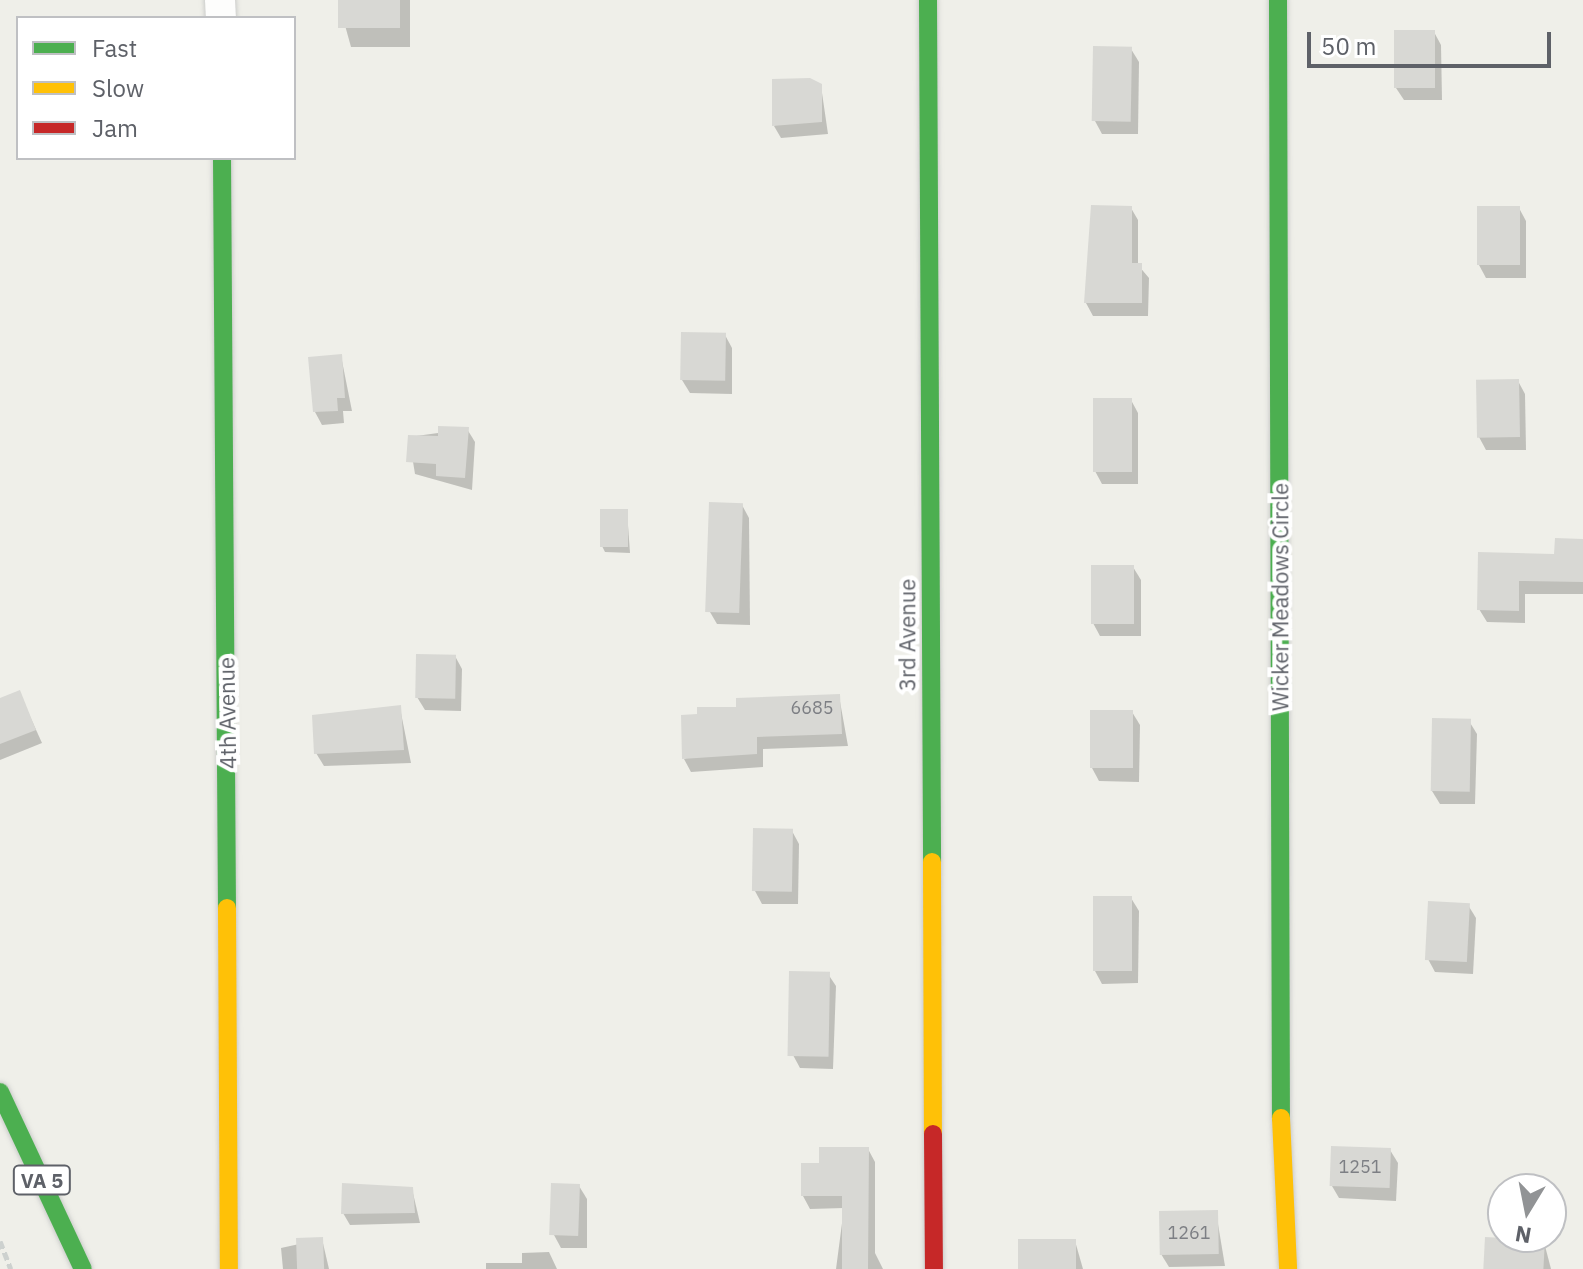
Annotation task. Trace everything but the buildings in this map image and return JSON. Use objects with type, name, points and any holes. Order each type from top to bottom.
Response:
[{"type":"street","name":"3rd Avenue","points":[[928,0],[934,1269]]},
{"type":"street","name":"Wicker Meadows Circle","points":[[1278,0],[1280,1194],[1288,1269]]},
{"type":"street","name":"4th Avenue","points":[[222,160],[229,1269]]},
{"type":"street","name":"VA 5","points":[[0,1092],[83,1269]]},
{"type":"street","name":"Wicker Meadows Circle","points":[[1269,1269],[1280,1194]]},
{"type":"path","points":[[0,1241],[11,1269]]},
{"type":"traffic: fast","points":[[928,0],[932,862]]},
{"type":"traffic: fast","points":[[1278,0],[1281,1118]]},
{"type":"traffic: fast","points":[[222,160],[227,908]]},
{"type":"traffic: fast","points":[[0,1092],[83,1269]]},
{"type":"traffic: slow","points":[[932,862],[933,1134]]},
{"type":"traffic: slow","points":[[227,908],[229,1269]]},
{"type":"traffic: slow","points":[[1281,1118],[1288,1269]]},
{"type":"traffic: jam","points":[[933,1134],[934,1269]]}]
